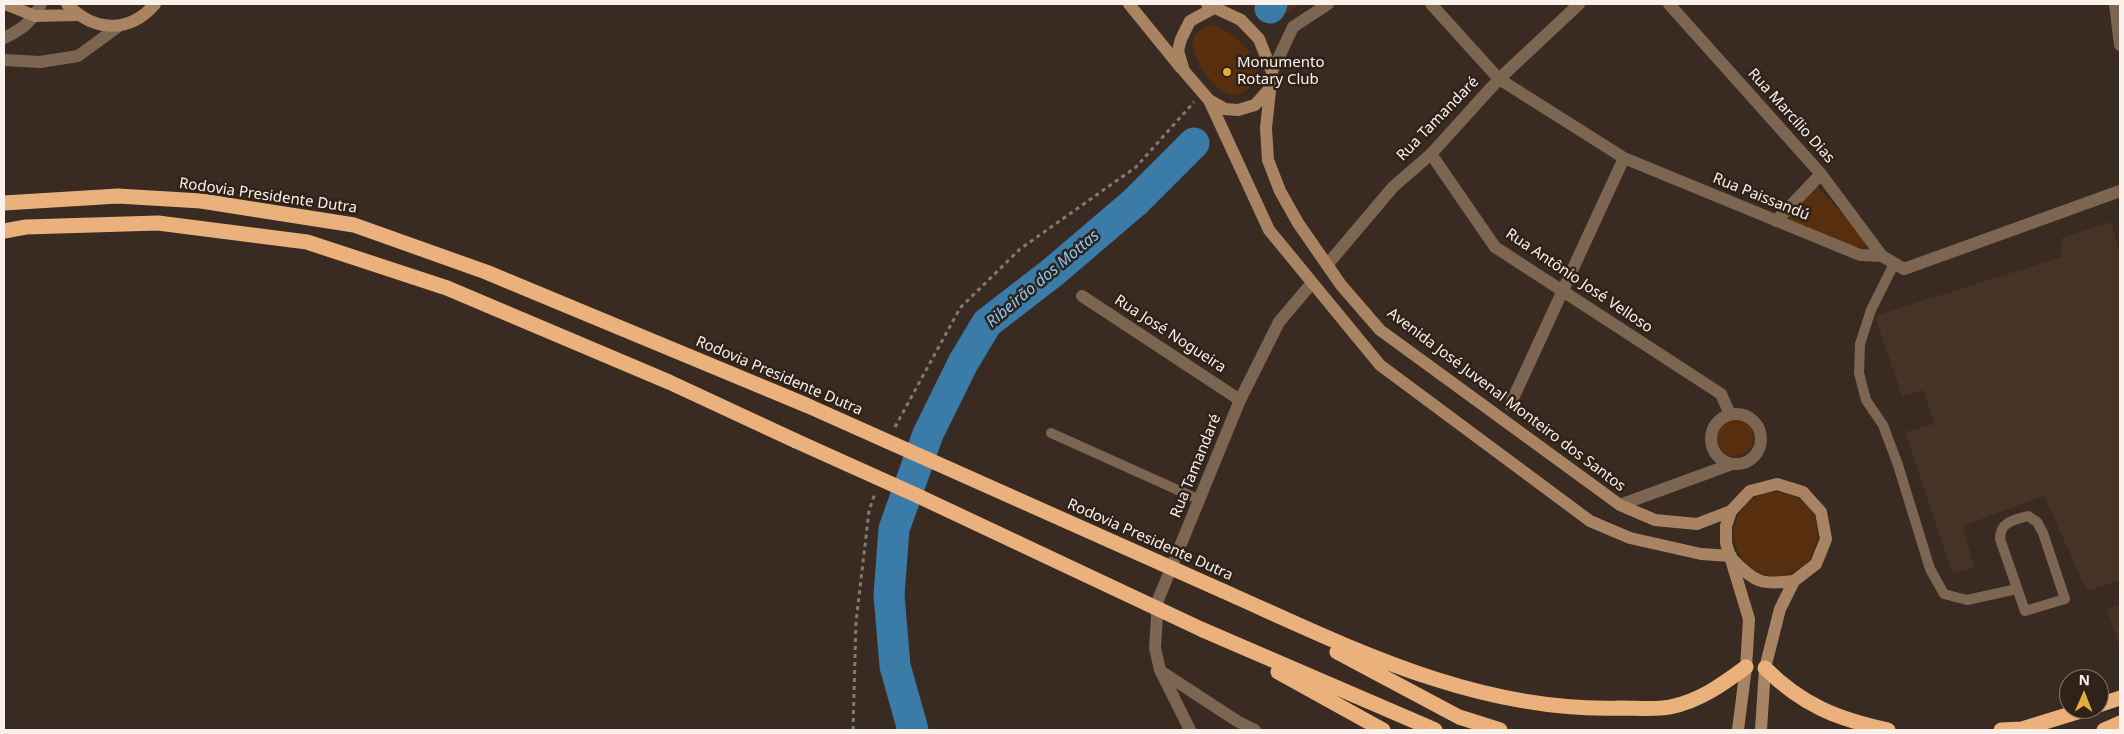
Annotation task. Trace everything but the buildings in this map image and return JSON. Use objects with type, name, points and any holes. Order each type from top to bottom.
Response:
[{"type":"highway","name":"Rodovia Presidente Dutra","points":[[4,203],[118,196],[201,201],[354,225],[486,272],[806,405],[1223,591],[1459,717],[1500,730]]},
{"type":"highway","points":[[4,232],[26,227],[158,223],[307,242],[447,288],[669,382],[796,442],[916,495],[1203,630],[1435,730]]},
{"type":"highway","points":[[1223,591],[1372,658],[1462,689],[1522,702],[1591,709],[1670,707],[1711,692],[1746,667]]},
{"type":"highway","points":[[1203,630],[1383,730]]},
{"type":"highway","points":[[1765,668],[1784,687],[1813,706],[1860,724],[1888,730]]},
{"type":"highway","points":[[2001,730],[2022,729],[2059,718]]},
{"type":"highway","points":[[2104,730],[2120,723]]},
{"type":"main road","points":[[5,4],[35,16],[77,15]]},
{"type":"main road","points":[[67,4],[77,15],[90,22],[105,26],[120,26],[135,21],[153,7]]},
{"type":"main road","points":[[1128,4],[1184,71],[1206,96],[1225,109],[1238,110],[1255,105],[1271,87],[1272,72],[1259,38],[1240,20],[1212,5],[1190,21],[1181,39],[1178,51],[1184,71]]},
{"type":"main road","name":"Avenida José Juvenal Monteiro dos Santos","points":[[1271,87],[1266,128],[1268,160],[1280,191],[1298,223],[1327,265],[1380,330],[1620,504],[1655,520],[1697,524],[1731,510]]},
{"type":"main road","points":[[1206,96],[1269,230],[1380,365],[1590,521],[1630,538],[1701,554],[1731,557],[1748,576],[1770,584],[1794,581]]},
{"type":"main road","points":[[1738,730],[1746,667],[1749,619],[1726,543],[1726,526],[1731,510],[1750,491],[1777,484],[1803,492],[1821,512],[1826,539],[1816,564],[1794,581],[1780,609],[1765,668],[1761,730]]},
{"type":"street","points":[[4,38],[19,31],[35,16],[41,4]]},
{"type":"street","points":[[1272,72],[1292,27],[1328,4]]},
{"type":"street","name":"Rua Paissandú","points":[[1431,4],[1499,79],[1624,158],[1860,255],[1882,256],[1894,264]]},
{"type":"street","name":"Rua Tamandaré","points":[[1327,265],[1393,187],[1431,154],[1499,79],[1579,4]]},
{"type":"street","name":"Rua Marcílio Dias","points":[[1669,4],[1821,174],[1882,256]]},
{"type":"street","points":[[2115,4],[2120,45]]},
{"type":"street","points":[[4,60],[40,62],[78,56],[120,26]]},
{"type":"street","name":"Rua Antônio José Velloso","points":[[1431,154],[1495,247],[1721,394],[1730,414]]},
{"type":"street","points":[[1510,405],[1624,158]]},
{"type":"street","points":[[1776,221],[1821,174]]},
{"type":"street","points":[[1894,264],[1904,269],[2120,191]]},
{"type":"street","name":"Rua Tamandaré","points":[[1190,730],[1160,670],[1155,648],[1158,600],[1240,400],[1279,322],[1312,283]]},
{"type":"street","name":"Rua José Nogueira","points":[[1082,296],[1240,400]]},
{"type":"street","points":[[1620,504],[1753,458],[1762,438],[1758,427],[1751,418],[1741,414],[1730,414],[1718,421],[1711,433],[1711,447],[1719,458],[1732,464]]},
{"type":"street","points":[[1160,670],[1229,716],[1254,730]]},
{"type":"lane","points":[[1894,264],[1871,310],[1860,344],[1859,373],[1866,400],[1883,425],[1930,569],[1944,594],[1967,600],[2017,589]]},
{"type":"lane","points":[[1051,432],[1200,500]]},
{"type":"lane","points":[[2028,516],[2036,522],[2043,533],[2065,599],[2025,611],[2017,589],[2000,539],[2000,532],[2007,522],[2028,516]]},
{"type":"path","points":[[893,435],[913,393],[960,308],[1020,249],[1136,168],[1206,96]]},
{"type":"path","points":[[853,730],[856,622],[869,511],[875,492]]},
{"type":"shaded area","points":[[1271,4],[1301,4],[1284,14]]},
{"type":"shaded area","points":[[1210,25],[1223,29],[1235,37],[1253,57],[1256,68],[1255,79],[1248,89],[1234,96],[1220,89],[1211,80],[1194,52],[1194,37],[1200,30]]},
{"type":"shaded area","points":[[1815,184],[1871,246],[1850,248],[1783,217]]},
{"type":"shaded area","points":[[2111,222],[2120,253],[2120,580],[2087,591],[2044,496],[1962,526],[1975,568],[1952,573],[1905,432],[1934,424],[1923,390],[1902,396],[1875,316],[2061,257],[2062,238]]},
{"type":"shaded area","points":[[1735,418],[1748,424],[1754,437],[1748,450],[1735,456],[1722,450],[1716,437],[1722,424]]},
{"type":"shaded area","points":[[1776,492],[1799,499],[1811,511],[1818,534],[1811,557],[1799,569],[1776,576],[1753,569],[1741,557],[1734,534],[1741,511],[1753,499]]},
{"type":"shaded area","points":[[2120,604],[2120,648],[2107,610]]},
{"type":"waterway","name":"Ribeirão dos Mottas","points":[[1270,8],[1272,4]]},
{"type":"waterway","name":"Ribeirão dos Mottas","points":[[913,730],[895,666],[889,595],[894,529],[928,434],[963,363],[987,323],[1053,272],[1135,202],[1194,143]]},
{"type":"place","name":"Monumento Rotary Club","points":[[1227,72]]}]
